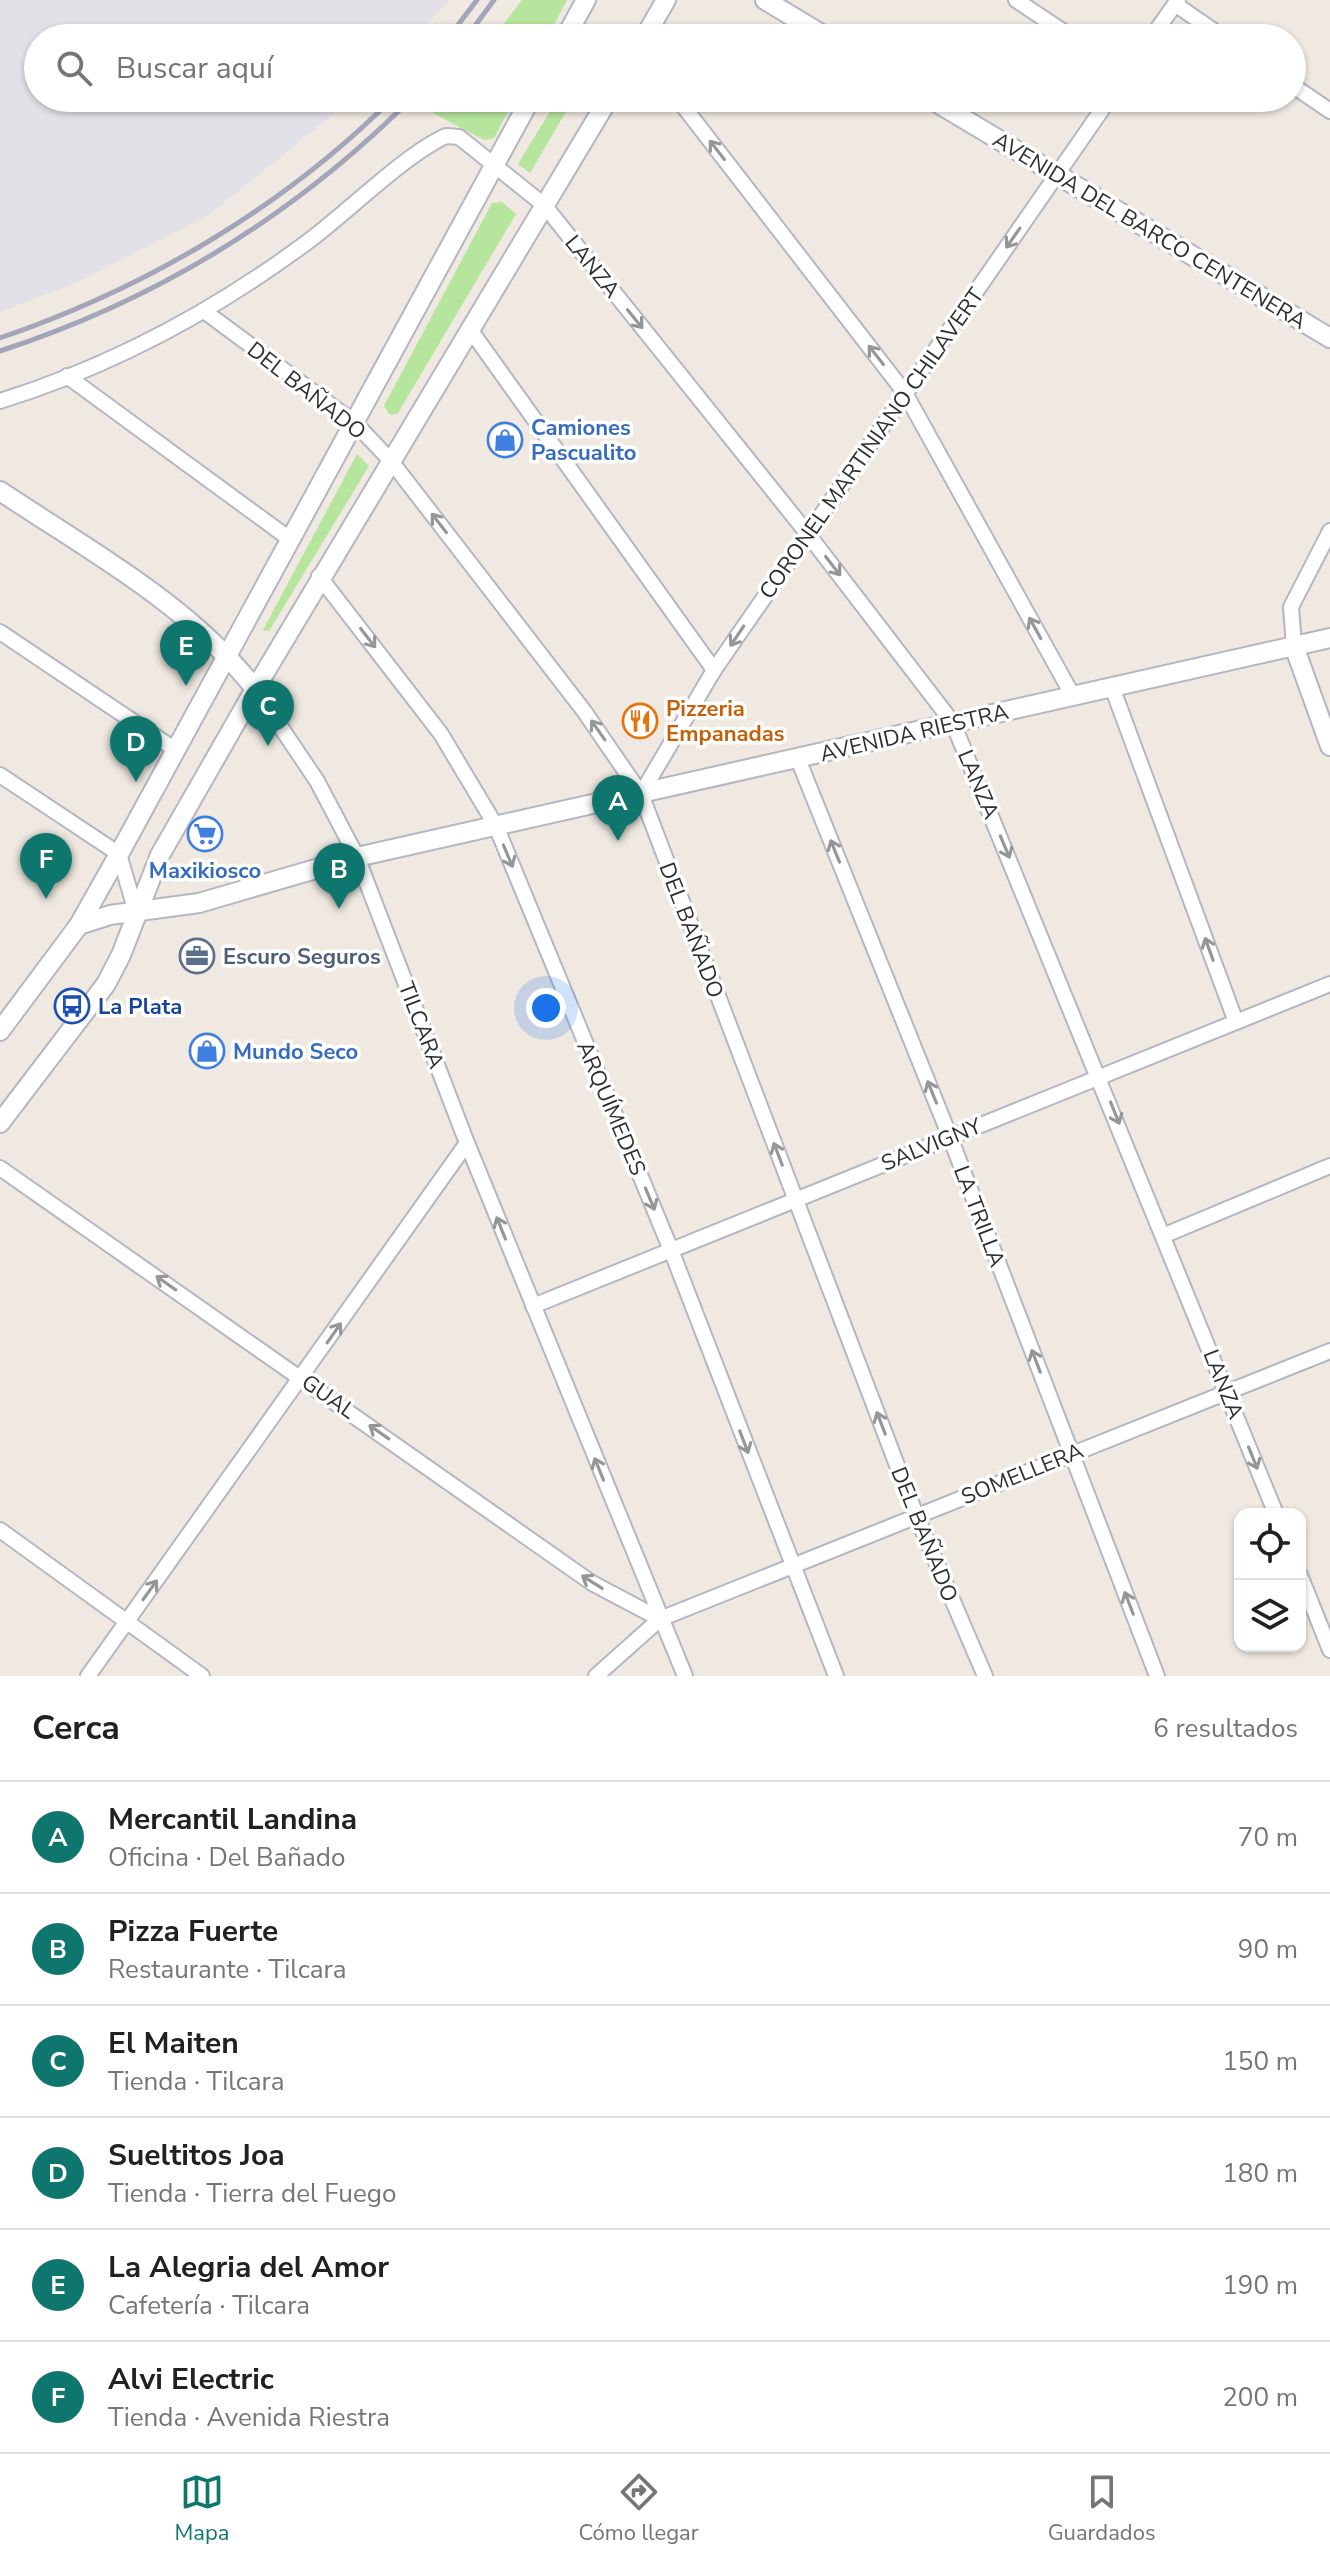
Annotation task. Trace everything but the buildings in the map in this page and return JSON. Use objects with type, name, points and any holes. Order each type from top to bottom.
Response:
[{"type":"main road","points":[[573,24],[586,0]]},
{"type":"main road","points":[[652,24],[666,0]]},
{"type":"main road","points":[[765,0],[805,24]]},
{"type":"main road","points":[[0,1031],[79,925],[229,656],[523,112]]},
{"type":"main road","points":[[0,1123],[106,984],[121,955],[160,855],[319,576],[600,112]]},
{"type":"main road","name":"AVENIDA DEL BARCO CENTENERA","points":[[953,112],[1330,338]]},
{"type":"main road","name":"TILCARA","points":[[0,491],[181,614],[229,656],[255,689]]},
{"type":"main road","name":"AVENIDA RIESTRA","points":[[79,925],[136,912],[199,903],[357,857],[1330,638]]},
{"type":"main road","points":[[1294,646],[1330,746]]},
{"type":"street","points":[[1016,0],[1052,24]]},
{"type":"street","points":[[1161,24],[1176,2],[1205,24]]},
{"type":"street","points":[[1306,95],[1330,111]]},
{"type":"street","points":[[688,112],[905,393],[1073,696]]},
{"type":"street","name":"CORONEL MARTINIANO CHILAVERT","points":[[641,794],[714,670],[1100,112]]},
{"type":"street","name":"LANZA","points":[[204,311],[260,277],[437,140],[459,137],[544,205],[807,533],[953,723],[1165,1235],[1274,1508]]},
{"type":"street","points":[[0,401],[67,376],[204,311]]},
{"type":"street","name":"DEL BAÑADO","points":[[204,311],[355,423],[391,461],[584,711],[641,794],[916,1515],[985,1676]]},
{"type":"street","points":[[469,328],[714,670]]},
{"type":"street","points":[[67,376],[291,540]]},
{"type":"street","points":[[1294,646],[1291,607],[1330,531]]},
{"type":"street","name":"ARQUÍMEDES","points":[[319,576],[441,734],[496,826],[671,1250],[836,1676]]},
{"type":"street","points":[[0,632],[177,751]]},
{"type":"street","points":[[1112,687],[1236,1022]]},
{"type":"street","name":"TILCARA","points":[[255,689],[317,781],[357,857],[467,1143],[685,1676]]},
{"type":"street","name":"LA TRILLA","points":[[798,759],[950,1137],[1157,1676]]},
{"type":"street","points":[[0,775],[119,854],[136,912]]},
{"type":"street","name":"SALVIGNY","points":[[533,1306],[1330,984]]},
{"type":"street","points":[[88,1676],[303,1378],[467,1143]]},
{"type":"street","points":[[1165,1235],[1330,1166]]},
{"type":"street","name":"GUAL","points":[[0,1168],[592,1583],[660,1619]]},
{"type":"street","name":"SOMELLERA","points":[[596,1676],[660,1619],[1330,1351]]},
{"type":"street","points":[[0,1530],[202,1676]]},
{"type":"street","points":[[1302,1580],[1330,1650]]},
{"type":"shaded area","points":[[0,0],[450,0],[426,24],[24,24],[24,112],[336,112],[209,215],[76,283],[0,312]]},
{"type":"green space","points":[[522,0],[567,0],[554,24],[504,24]]},
{"type":"green space","points":[[508,112],[494,138],[484,140],[433,113]]},
{"type":"green space","points":[[550,112],[566,112],[530,173],[518,164]]},
{"type":"green space","points":[[502,202],[516,214],[398,413],[390,415],[384,406],[492,203]]},
{"type":"green space","points":[[357,454],[369,466],[269,631],[263,630]]},
{"type":"railway","points":[[459,24],[477,0]]},
{"type":"railway","points":[[476,24],[494,0]]},
{"type":"railway","points":[[0,338],[108,295],[210,240],[306,175],[378,112]]},
{"type":"railway","points":[[0,351],[114,306],[221,249],[320,180],[397,112]]},
{"type":"place","name":"Camiones Pascualito","points":[[505,440]]},
{"type":"place","name":"La Alegria del Amor","points":[[186,686]]},
{"type":"place","name":"Pizzeria Empanadas","points":[[640,721]]},
{"type":"place","name":"El Maiten","points":[[268,746]]},
{"type":"place","name":"Sueltitos Joa","points":[[136,782]]},
{"type":"place","name":"Maxikiosco","points":[[205,834]]},
{"type":"place","name":"Mercantil Landina","points":[[618,841]]},
{"type":"place","name":"Alvi Electric","points":[[46,899]]},
{"type":"place","name":"Pizza Fuerte","points":[[339,909]]},
{"type":"place","name":"Escuro Seguros","points":[[197,956]]},
{"type":"place","name":"La Plata","points":[[72,1006]]},
{"type":"place","name":"Mundo Seco","points":[[207,1051]]}]
